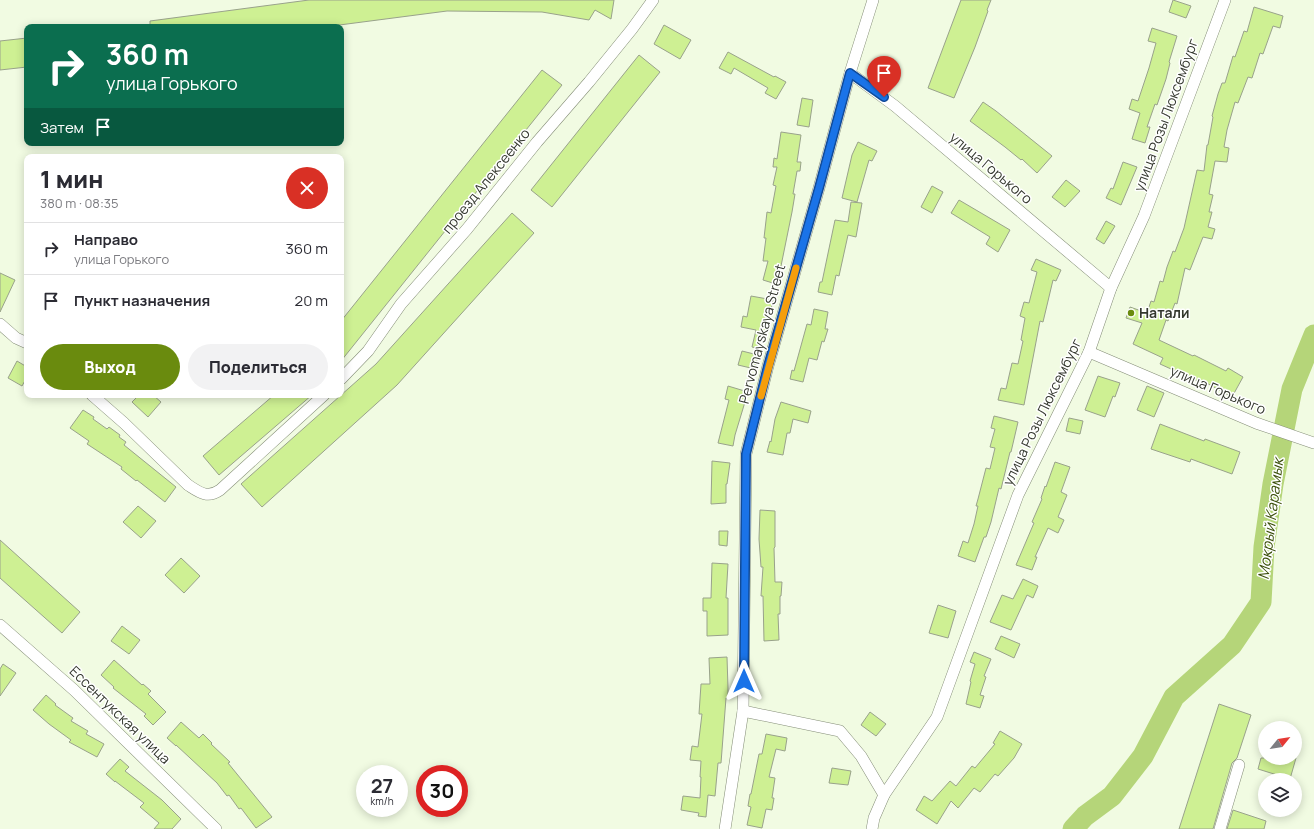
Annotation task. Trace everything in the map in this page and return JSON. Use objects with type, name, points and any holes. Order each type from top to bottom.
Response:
[{"type":"street","name":"проезд Алексеенко","points":[[344,375],[368,351],[401,304],[467,229],[537,142],[589,82],[632,29],[653,0]]},
{"type":"street","name":"Pervomayskaya Street","points":[[725,829],[743,712],[746,454],[768,366],[850,73],[873,0]]},
{"type":"street","name":"улица Розы Люксембург","points":[[872,829],[874,818],[884,795],[937,717],[1018,495],[1089,352],[1111,288],[1144,216],[1225,0]]},
{"type":"street","name":"улица Горького","points":[[850,73],[895,106],[1111,288]]},
{"type":"street","points":[[0,324],[16,338],[24,342]]},
{"type":"street","name":"улица Горького","points":[[1089,352],[1256,423],[1314,443]]},
{"type":"street","points":[[95,398],[124,423],[188,485],[207,495],[214,494],[220,490],[321,398]]},
{"type":"street","name":"Ессентукская улица","points":[[0,625],[74,690],[216,829]]},
{"type":"street","points":[[743,712],[840,731],[861,756],[884,795]]},
{"type":"street","points":[[1220,829],[1239,765]]},
{"type":"building","points":[[309,0],[614,0],[611,19],[595,10],[589,20],[542,12],[447,11],[344,24],[150,24],[150,21]]},
{"type":"building","points":[[961,0],[991,0],[975,47],[954,98],[928,88]]},
{"type":"building","points":[[1173,0],[1191,6],[1186,18],[1169,12]]},
{"type":"building","points":[[1254,7],[1283,16],[1280,28],[1273,26],[1263,54],[1260,53],[1252,78],[1248,77],[1238,103],[1235,102],[1224,147],[1229,148],[1227,162],[1215,161],[1209,194],[1213,195],[1209,212],[1212,212],[1208,227],[1215,229],[1212,239],[1203,237],[1190,270],[1185,268],[1177,304],[1175,303],[1168,321],[1166,320],[1159,340],[1226,371],[1228,368],[1243,377],[1232,397],[1203,381],[1202,383],[1160,364],[1163,358],[1133,344],[1142,323],[1126,318],[1130,307],[1147,313],[1151,301],[1154,302],[1160,281],[1163,282],[1173,251],[1175,252],[1184,228],[1197,170],[1204,171],[1212,116],[1218,94],[1222,83],[1225,83],[1233,56],[1235,57],[1244,31],[1247,32]]},
{"type":"building","points":[[664,25],[691,40],[680,59],[654,44]]},
{"type":"building","points":[[1152,28],[1177,36],[1169,62],[1166,79],[1157,105],[1155,104],[1147,127],[1150,127],[1145,143],[1132,139],[1140,113],[1129,109],[1132,99],[1138,101],[1149,68],[1156,43],[1148,41]]},
{"type":"building","points":[[24,38],[24,67],[0,70],[0,41]]},
{"type":"building","points":[[728,52],[786,82],[776,99],[765,93],[768,88],[734,68],[731,74],[719,68]]},
{"type":"building","points":[[639,55],[660,72],[552,207],[531,190]]},
{"type":"building","points":[[542,70],[562,85],[344,357],[344,317]]},
{"type":"building","points":[[802,98],[813,100],[809,127],[797,125]]},
{"type":"building","points":[[983,102],[1052,156],[1037,173],[1022,159],[1021,160],[970,121]]},
{"type":"building","points":[[781,132],[801,135],[797,162],[801,162],[800,171],[797,171],[792,212],[776,284],[763,280],[768,261],[763,261],[767,212],[771,213],[776,186],[773,185],[777,167],[773,167],[774,158],[777,159]]},
{"type":"building","points":[[858,142],[877,151],[872,161],[869,160],[857,202],[842,198],[852,155]]},
{"type":"building","points":[[1123,162],[1137,167],[1121,205],[1106,198],[1111,188],[1113,189]]},
{"type":"building","points":[[1066,180],[1080,191],[1065,207],[1052,197]]},
{"type":"building","points":[[932,186],[943,192],[932,213],[921,207]]},
{"type":"building","points":[[959,200],[1010,230],[998,252],[986,244],[990,237],[951,213]]},
{"type":"building","points":[[851,202],[862,203],[856,237],[848,235],[839,276],[836,275],[832,295],[818,292],[820,282],[822,282],[835,220],[848,222]]},
{"type":"building","points":[[512,213],[534,233],[397,385],[262,507],[241,484],[338,398],[344,398],[344,392],[376,364]]},
{"type":"building","points":[[1106,221],[1115,226],[1104,244],[1096,239]]},
{"type":"building","points":[[1036,259],[1061,270],[1056,281],[1053,280],[1043,322],[1040,321],[1024,405],[998,400],[1001,388],[1006,389],[1012,363],[1018,364],[1023,341],[1021,340],[1025,318],[1020,316],[1024,302],[1029,303],[1037,272],[1031,270]]},
{"type":"building","points":[[0,273],[15,280],[0,312]]},
{"type":"building","points":[[751,296],[773,300],[761,349],[752,347],[756,330],[741,327],[743,316],[747,317]]},
{"type":"building","points":[[814,309],[828,312],[825,329],[828,329],[824,342],[822,341],[817,360],[809,358],[803,382],[790,379],[792,370],[794,371],[807,324],[811,325]]},
{"type":"building","points":[[742,351],[758,355],[755,369],[738,365]]},
{"type":"building","points":[[17,361],[24,365],[24,382],[22,386],[8,378]]},
{"type":"building","points":[[1098,376],[1120,383],[1105,417],[1085,410]]},
{"type":"building","points":[[728,386],[748,392],[733,446],[718,443],[729,400],[725,399]]},
{"type":"building","points":[[1147,386],[1164,393],[1154,417],[1137,410]]},
{"type":"building","points":[[136,398],[156,398],[161,402],[148,417],[132,402]]},
{"type":"building","points":[[271,398],[309,398],[219,475],[203,456]]},
{"type":"building","points":[[781,402],[811,411],[808,423],[793,419],[790,433],[787,433],[783,455],[767,452]]},
{"type":"building","points":[[83,410],[94,417],[93,419],[107,429],[109,427],[120,435],[119,437],[126,442],[124,445],[176,487],[165,502],[121,469],[122,467],[87,444],[89,441],[70,428]]},
{"type":"building","points":[[994,416],[1018,422],[991,522],[975,562],[958,556],[963,541],[968,543],[974,524],[978,506],[976,506],[986,468],[990,469],[995,448],[990,447],[995,429],[991,428]]},
{"type":"building","points":[[1069,418],[1083,421],[1080,434],[1066,431]]},
{"type":"building","points":[[1160,424],[1204,441],[1205,439],[1240,452],[1232,474],[1191,459],[1190,462],[1151,449]]},
{"type":"building","points":[[712,461],[730,463],[726,484],[726,503],[711,504]]},
{"type":"building","points":[[1055,462],[1070,467],[1061,492],[1067,495],[1058,517],[1064,520],[1058,533],[1048,528],[1035,557],[1037,557],[1032,570],[1016,565],[1034,523],[1032,522]]},
{"type":"building","points":[[138,506],[156,521],[141,538],[123,522]]},
{"type":"building","points":[[760,510],[775,511],[775,582],[782,582],[780,614],[778,614],[779,640],[764,641],[763,596],[761,596],[763,567],[761,567],[759,539]]},
{"type":"building","points":[[719,531],[728,531],[727,546],[719,545]]},
{"type":"building","points":[[0,540],[80,612],[62,633],[0,578]]},
{"type":"building","points":[[181,558],[200,576],[184,593],[165,575]]},
{"type":"building","points":[[712,563],[728,564],[726,598],[728,598],[728,635],[707,636],[707,611],[703,611],[703,598],[711,598]]},
{"type":"building","points":[[1023,579],[1038,586],[1033,598],[1027,595],[1011,630],[990,622],[1002,595],[1013,599]]},
{"type":"building","points":[[938,605],[956,611],[948,638],[929,633]]},
{"type":"building","points":[[122,626],[140,640],[129,654],[111,641]]},
{"type":"building","points":[[1001,636],[1020,644],[1014,658],[995,649]]},
{"type":"building","points":[[974,652],[991,659],[984,676],[986,677],[980,695],[984,696],[980,708],[966,704],[975,664],[970,662]]},
{"type":"building","points":[[727,657],[728,698],[726,698],[721,763],[718,763],[715,796],[708,795],[706,817],[698,816],[699,813],[681,810],[683,796],[700,798],[701,761],[690,760],[692,746],[698,747],[702,714],[699,714],[701,684],[710,684],[709,658]]},
{"type":"building","points":[[114,660],[151,691],[148,694],[166,712],[153,725],[144,716],[146,714],[113,688],[114,687],[101,675]]},
{"type":"building","points":[[3,664],[16,673],[0,696],[0,669]]},
{"type":"building","points":[[46,695],[56,704],[55,705],[73,718],[71,721],[88,731],[86,734],[104,744],[97,757],[69,742],[71,740],[33,710]]},
{"type":"building","points":[[1219,704],[1251,715],[1237,758],[1232,763],[1213,829],[1179,829]]},
{"type":"building","points":[[870,712],[886,724],[876,736],[861,725]]},
{"type":"building","points":[[181,722],[199,738],[203,734],[212,743],[211,744],[230,762],[228,763],[272,817],[256,828],[229,795],[227,796],[217,783],[167,738]]},
{"type":"building","points":[[1000,731],[1022,744],[1014,758],[998,776],[995,774],[980,792],[974,788],[958,808],[951,801],[937,824],[916,810],[924,796],[932,801],[950,781],[956,786],[972,766],[975,768],[995,744],[993,743]]},
{"type":"building","points":[[766,734],[787,738],[785,751],[776,749],[769,777],[775,778],[772,810],[766,809],[762,828],[747,825],[751,807],[748,806],[750,794],[759,754],[762,754]]},
{"type":"building","points":[[120,759],[129,767],[125,771],[162,800],[181,819],[172,829],[154,829],[159,823],[140,807],[144,803],[106,774]]},
{"type":"building","points":[[1259,765],[1294,765],[1292,773],[1271,773],[1258,769]]},
{"type":"building","points":[[832,768],[851,771],[848,785],[829,783]]},
{"type":"building","points":[[1233,810],[1266,821],[1264,829],[1227,829]]},
{"type":"waterway","name":"Мокрый Карамык","points":[[1073,829],[1085,816],[1112,796],[1143,756],[1174,697],[1232,645],[1261,602],[1264,547],[1273,484],[1292,389],[1314,335]]},
{"type":"slow traffic","points":[[761,396],[796,268]]},
{"type":"place","name":"Натали","points":[[1131,313]]},
{"type":"route","points":[[744,681],[746,454],[768,366],[850,73],[884,97]]}]
